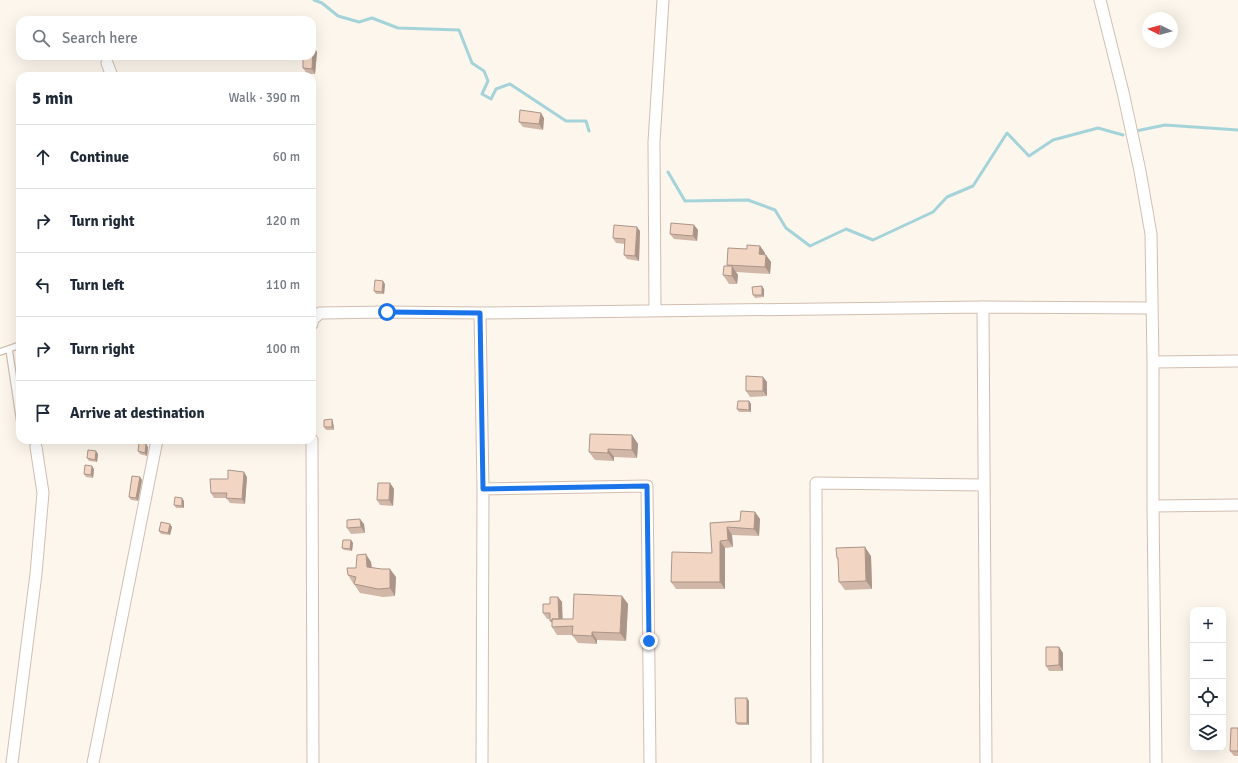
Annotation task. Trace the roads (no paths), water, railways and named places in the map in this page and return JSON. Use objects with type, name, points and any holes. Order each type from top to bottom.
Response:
[{"type":"street","points":[[655,310],[654,142],[663,0]]},
{"type":"street","points":[[1100,0],[1126,106],[1140,171],[1151,234],[1154,362],[1153,506],[1156,763]]},
{"type":"street","points":[[107,63],[110,72]]},
{"type":"street","points":[[983,308],[986,763]]},
{"type":"street","points":[[316,316],[320,313],[387,312],[480,313],[655,310],[1152,308]]},
{"type":"street","points":[[480,313],[483,489],[482,763]]},
{"type":"street","points":[[1154,362],[1238,361]]},
{"type":"street","points":[[12,763],[35,581],[43,493],[33,444]]},
{"type":"street","points":[[93,763],[156,444]]},
{"type":"street","points":[[312,444],[313,763]]},
{"type":"street","points":[[817,763],[816,483],[984,485]]},
{"type":"street","points":[[483,489],[647,486],[650,763]]},
{"type":"street","points":[[1153,506],[1238,505]]},
{"type":"lane","points":[[0,352],[16,346]]},
{"type":"lane","points":[[9,349],[16,395]]},
{"type":"waterway","points":[[314,0],[322,3],[338,16],[359,22],[372,18],[398,28],[459,30],[472,63],[484,71],[488,81],[482,94],[491,99],[496,89],[510,84],[566,121],[586,121],[589,131]]},
{"type":"waterway","points":[[1136,131],[1165,125],[1238,130]]},
{"type":"waterway","points":[[668,172],[685,201],[748,200],[775,210],[786,228],[810,246],[846,229],[873,240],[933,212],[947,197],[973,186],[1007,133],[1029,156],[1053,140],[1098,128],[1123,135]]}]
